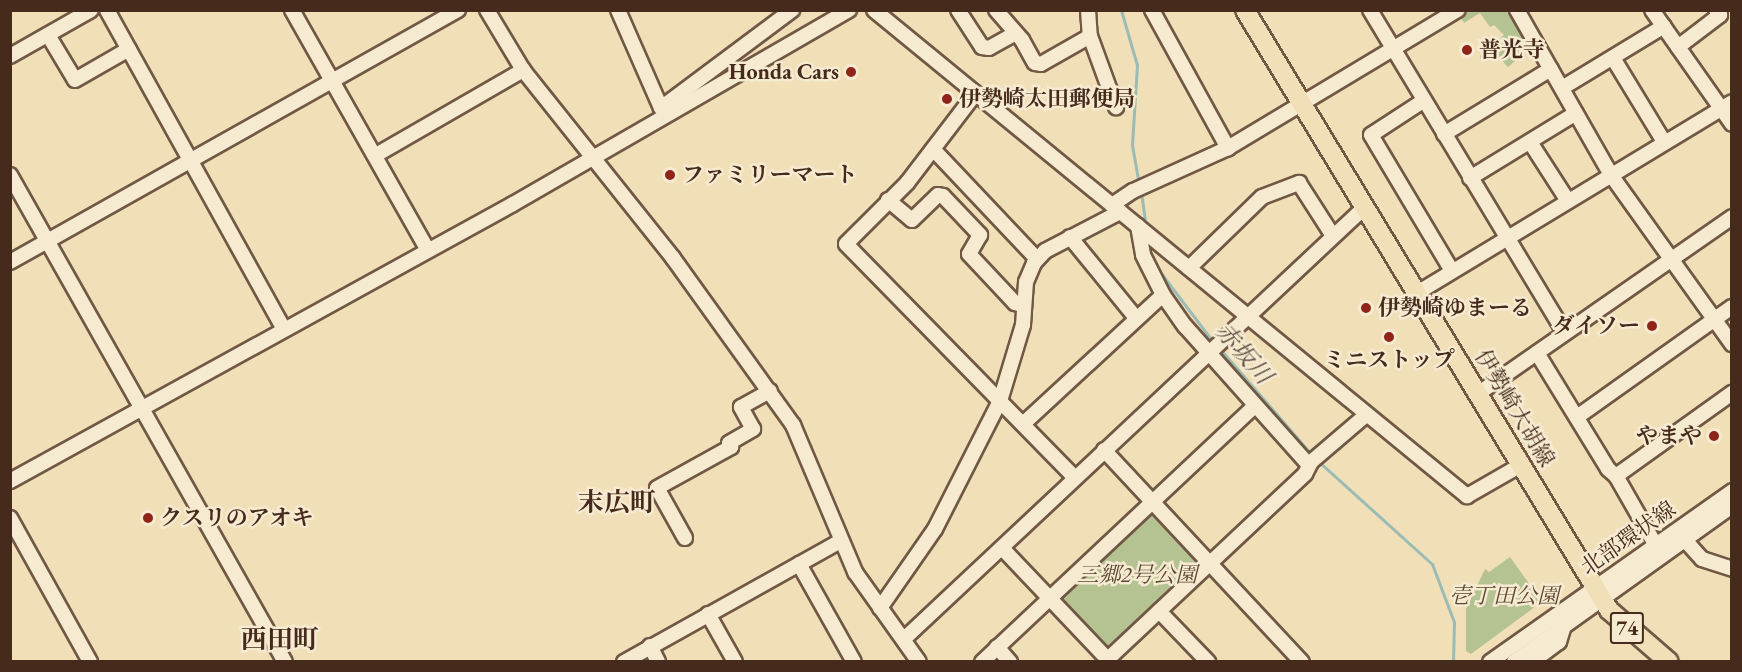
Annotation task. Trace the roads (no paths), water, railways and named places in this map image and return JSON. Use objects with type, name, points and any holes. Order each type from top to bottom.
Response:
[{"type":"main road","name":"伊勢崎大胡線","points":[[1245,10],[1599,592],[1620,623],[1668,662]]},
{"type":"street","points":[[107,10],[284,330]]},
{"type":"street","points":[[292,10],[376,154],[428,250]]},
{"type":"street","points":[[10,262],[334,83],[458,10]]},
{"type":"street","points":[[487,10],[523,70],[673,258],[793,425],[839,542],[880,608],[919,662]]},
{"type":"street","points":[[618,10],[661,108],[792,10]]},
{"type":"street","points":[[10,481],[143,410],[592,159],[849,10]]},
{"type":"street","points":[[874,10],[1365,415],[1467,496],[1521,465]]},
{"type":"street","points":[[958,10],[982,47],[989,48],[1014,34]]},
{"type":"street","points":[[996,10],[1014,34],[1022,40],[1035,63],[1041,64],[1090,36]]},
{"type":"street","points":[[1088,10],[1090,36],[1116,107]]},
{"type":"street","points":[[1370,10],[1392,50],[1565,333]]},
{"type":"street","points":[[880,608],[935,529],[999,401],[1023,325],[1022,305],[1026,282],[1037,259],[1116,208],[1133,191],[1228,148],[1458,10]]},
{"type":"street","points":[[1517,10],[1611,175],[1731,344]]},
{"type":"street","points":[[1652,10],[1678,47],[1726,106],[1731,124]]},
{"type":"street","points":[[1678,47],[1720,15],[1716,10]]},
{"type":"street","points":[[10,57],[82,13]]},
{"type":"street","points":[[1157,13],[1228,148]]},
{"type":"street","points":[[1562,88],[1664,26]]},
{"type":"street","points":[[48,35],[75,80],[129,49]]},
{"type":"street","points":[[1614,58],[1664,142]]},
{"type":"street","points":[[1444,134],[1551,69]]},
{"type":"street","points":[[376,154],[523,70]]},
{"type":"street","points":[[975,94],[933,149],[846,244],[848,249],[1075,478]]},
{"type":"street","points":[[1423,101],[1371,135],[1452,271]]},
{"type":"street","points":[[1417,293],[1726,106]]},
{"type":"street","points":[[1470,178],[1576,113]]},
{"type":"street","points":[[1530,142],[1568,201]]},
{"type":"street","points":[[933,149],[1037,259]]},
{"type":"street","points":[[10,175],[285,662]]},
{"type":"street","points":[[1189,268],[1262,197],[1299,183],[1333,236]]},
{"type":"street","points":[[888,200],[912,220],[938,195],[943,196],[980,235],[969,254],[1015,303],[1022,305]]},
{"type":"street","points":[[903,639],[1104,450],[1248,319],[1364,208]]},
{"type":"street","points":[[1479,393],[1731,217]]},
{"type":"street","points":[[1138,226],[1143,255],[1163,295],[1255,406],[1309,465]]},
{"type":"street","points":[[1070,237],[1136,318]]},
{"type":"street","points":[[1023,424],[1163,295]]},
{"type":"street","points":[[1576,417],[1731,307]]},
{"type":"street","points":[[1537,353],[1616,476],[1655,544]]},
{"type":"street","points":[[685,538],[657,488],[731,447],[729,443],[753,429],[741,407],[770,391]]},
{"type":"street","points":[[1616,476],[1731,393]]},
{"type":"street","points":[[982,662],[1255,406]]},
{"type":"street","points":[[1002,548],[1109,660],[1159,610],[1305,474],[1309,465],[1365,415]]},
{"type":"street","points":[[1104,450],[1302,662]]},
{"type":"street","name":"北部環状線","points":[[1514,662],[1564,626],[1599,592],[1655,544],[1731,491]]},
{"type":"street","name":"北部環状線","points":[[1490,662],[1684,539],[1731,506]]},
{"type":"street","points":[[10,518],[90,662]]},
{"type":"street","points":[[1684,539],[1702,559],[1731,569]]},
{"type":"street","points":[[624,662],[839,542]]},
{"type":"street","points":[[799,564],[854,662]]},
{"type":"street","points":[[1159,610],[1208,662]]},
{"type":"street","points":[[708,614],[735,662]]},
{"type":"street","points":[[1532,662],[1559,642],[1564,626]]},
{"type":"street","points":[[650,646],[658,662]]},
{"type":"street","points":[[997,647],[1010,662]]},
{"type":"waterway","name":"赤坂川","points":[[1121,10],[1137,65],[1132,145],[1139,183]]},
{"type":"waterway","name":"赤坂川","points":[[1141,192],[1146,227]]},
{"type":"waterway","name":"赤坂川","points":[[1148,239],[1150,254]]},
{"type":"waterway","name":"赤坂川","points":[[1157,268],[1214,343]]},
{"type":"waterway","name":"赤坂川","points":[[1219,348],[1313,456]]},
{"type":"waterway","name":"赤坂川","points":[[1318,461],[1432,564],[1454,622],[1453,662]]},
{"type":"place","name":"普光寺","points":[[1467,50]]},
{"type":"place","name":"Honda Cars","points":[[851,72]]},
{"type":"place","name":"伊勢崎太田郵便局","points":[[947,99]]},
{"type":"place","name":"ファミリーマート","points":[[670,175]]},
{"type":"place","name":"伊勢崎ゆまーる","points":[[1366,308]]},
{"type":"place","name":"ダイソー","points":[[1652,326]]},
{"type":"place","name":"ミニストップ","points":[[1389,337]]},
{"type":"place","name":"やまや","points":[[1714,436]]},
{"type":"place","name":"クスリのアオキ","points":[[148,518]]},
{"type":"district","name":"末広町","points":[[617,503]]},
{"type":"district","name":"西田町","points":[[280,640]]},
{"type":"park label","name":"三郷2号公園","points":[[1137,575]]},
{"type":"park label","name":"壱丁田公園","points":[[1504,596]]}]
